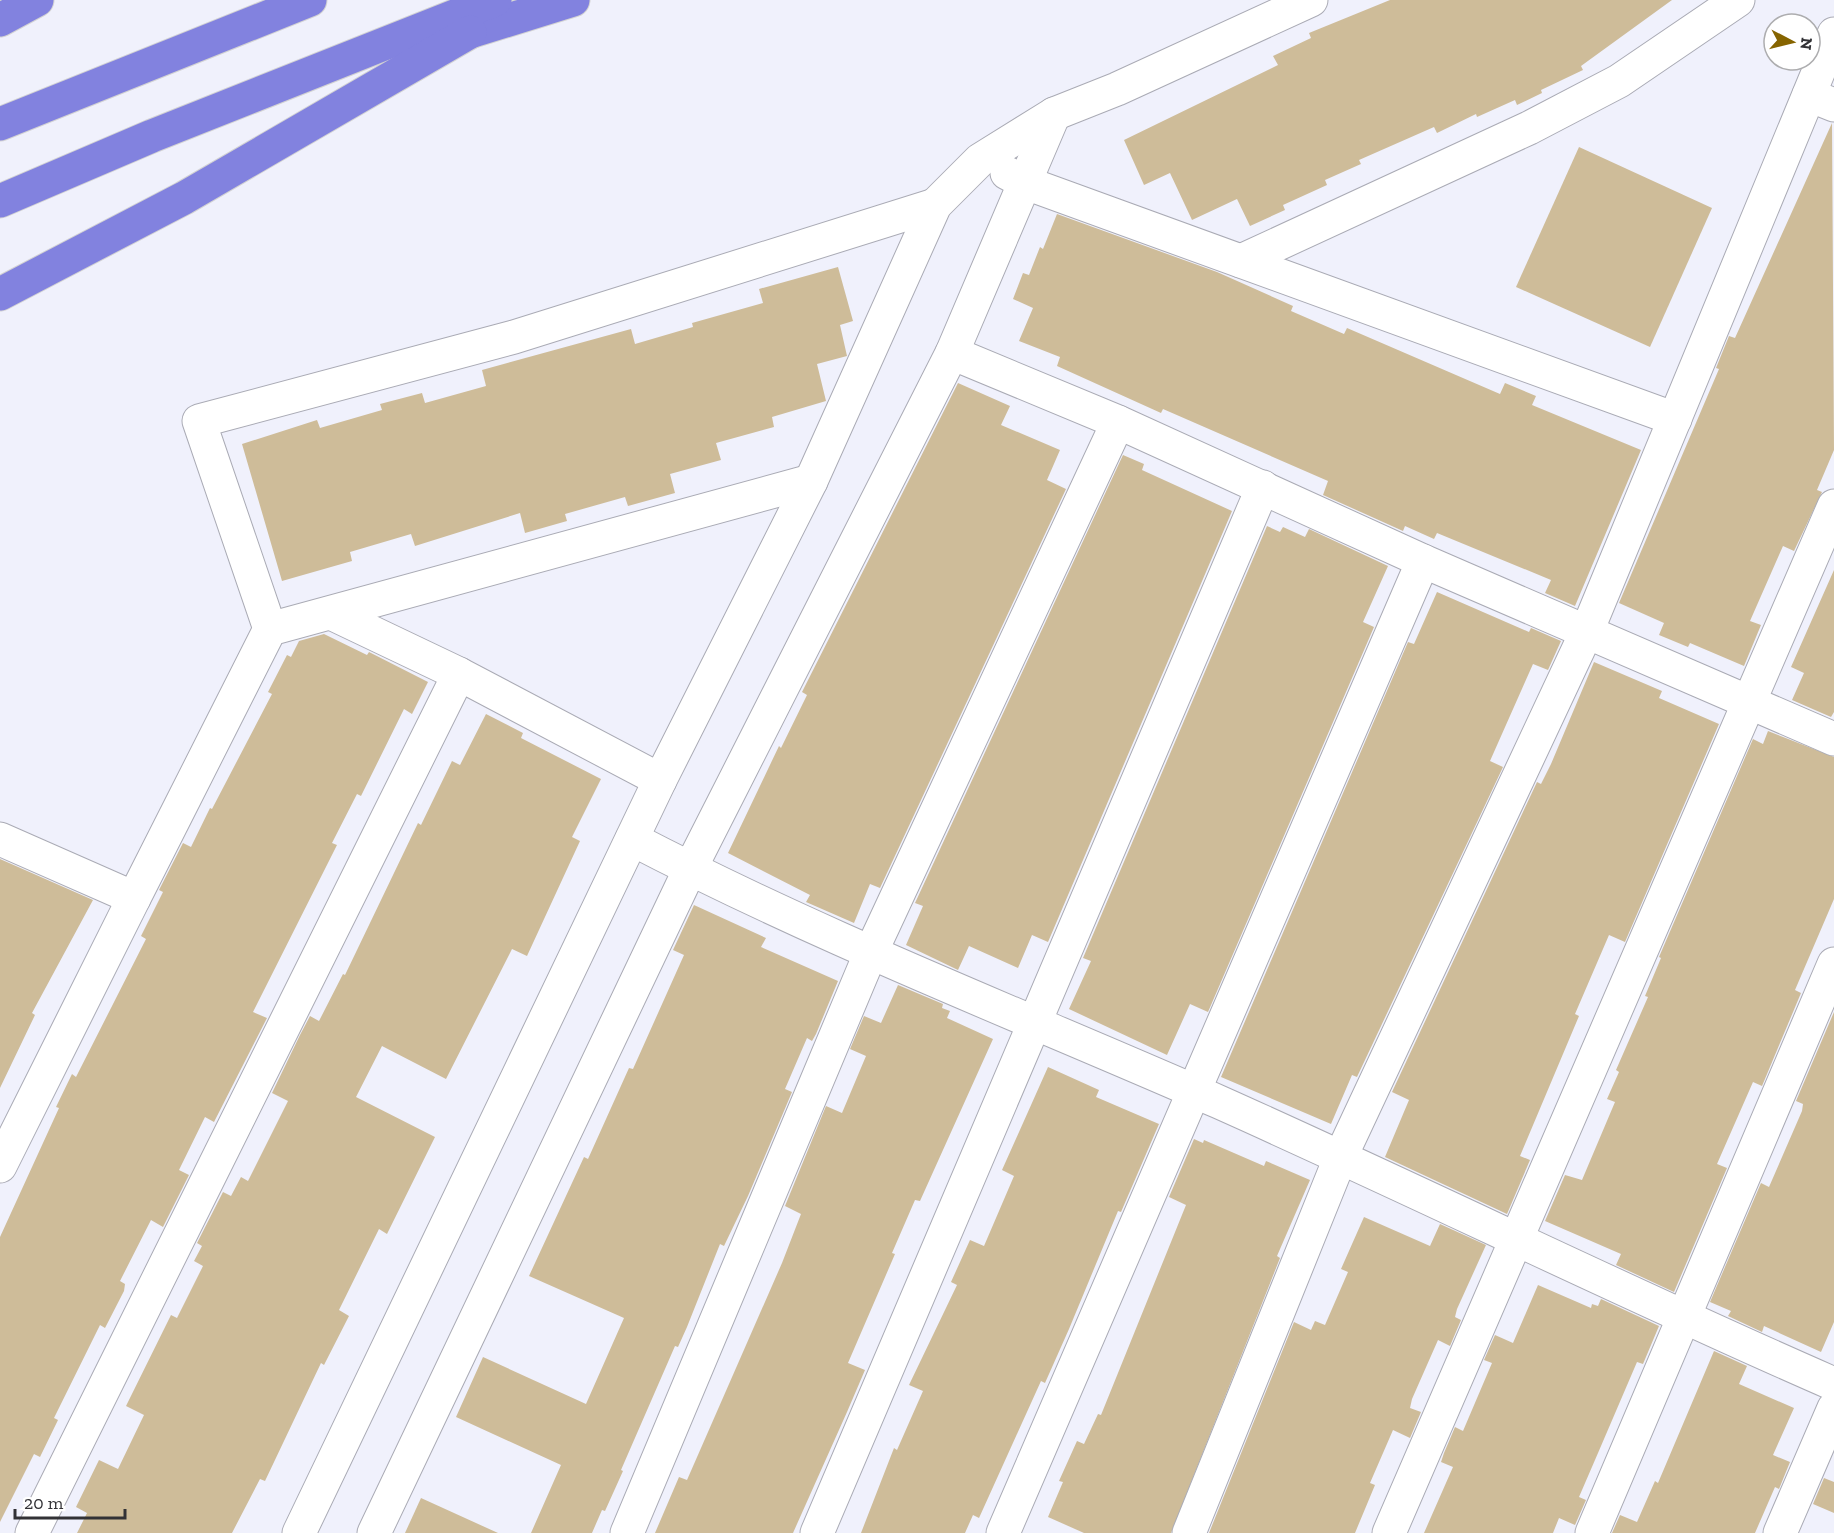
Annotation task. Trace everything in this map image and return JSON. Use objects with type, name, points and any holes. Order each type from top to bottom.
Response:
[{"type":"highway","points":[[0,20],[37,0]]},
{"type":"highway","points":[[0,123],[310,0]]},
{"type":"highway","points":[[0,201],[268,90],[495,0]]},
{"type":"highway","points":[[268,90],[573,0]]},
{"type":"highway","points":[[0,294],[184,198],[470,32]]},
{"type":"street","points":[[299,1533],[660,780],[811,481],[935,205],[980,160],[1054,114],[1117,89],[1311,0]]},
{"type":"street","points":[[1241,261],[1529,128],[1619,81],[1738,0]]},
{"type":"street","points":[[1189,1533],[1341,1156],[1587,631],[1675,419],[1821,100],[1834,34]]},
{"type":"street","points":[[374,1533],[690,869],[952,353],[1054,114]]},
{"type":"street","points":[[980,160],[1026,183],[1675,419]]},
{"type":"street","points":[[0,1167],[270,630],[199,421],[514,337],[935,205]]},
{"type":"street","points":[[952,353],[1118,422],[1423,561],[1834,739]]},
{"type":"street","points":[[627,1533],[871,952],[1118,422]]},
{"type":"street","points":[[270,630],[811,481]]},
{"type":"street","points":[[817,1533],[1263,487]]},
{"type":"street","points":[[1389,1533],[1834,506]]},
{"type":"street","points":[[1003,1533],[1423,561]]},
{"type":"street","points":[[331,613],[459,674],[660,780]]},
{"type":"street","points":[[32,1533],[459,674]]},
{"type":"street","points":[[0,838],[134,898]]},
{"type":"street","points":[[632,839],[690,869],[871,952],[1341,1156],[1685,1319],[1834,1384]]},
{"type":"street","points":[[1592,1533],[1685,1319],[1834,964]]},
{"type":"street","points":[[1780,1533],[1834,1408]]},
{"type":"building","points":[[1390,0],[1672,0],[1581,66],[1583,70],[1541,90],[1542,93],[1517,105],[1515,100],[1477,117],[1476,114],[1437,133],[1434,127],[1359,160],[1361,164],[1325,180],[1327,185],[1283,205],[1285,210],[1250,226],[1237,199],[1192,220],[1170,173],[1144,185],[1124,140],[1278,65],[1273,56],[1311,38],[1309,33]]},
{"type":"building","points":[[1832,123],[1834,450],[1817,490],[1822,492],[1794,551],[1783,546],[1750,621],[1761,625],[1744,666],[1690,643],[1688,647],[1659,635],[1664,623],[1619,603],[1719,369],[1716,368],[1729,336],[1735,338]]},
{"type":"building","points":[[1579,147],[1712,208],[1650,347],[1516,287]]},
{"type":"building","points":[[1057,214],[1217,272],[1293,306],[1291,311],[1344,334],[1347,328],[1500,394],[1505,383],[1536,396],[1532,405],[1641,450],[1575,606],[1545,593],[1551,580],[1437,533],[1434,539],[1405,526],[1403,531],[1323,495],[1328,481],[1163,409],[1161,413],[1057,366],[1060,357],[1019,341],[1033,308],[1013,299],[1023,273],[1029,275],[1040,247],[1043,249]]},
{"type":"building","points":[[838,267],[853,321],[840,325],[847,356],[817,364],[826,401],[772,417],[774,427],[716,443],[721,460],[670,474],[675,493],[628,506],[625,497],[565,514],[567,521],[525,533],[520,513],[415,546],[411,534],[350,552],[352,561],[282,581],[242,444],[317,420],[320,428],[382,410],[380,404],[422,393],[425,403],[486,386],[482,370],[631,329],[635,344],[693,327],[692,323],[763,303],[759,289]]},
{"type":"building","points":[[958,383],[1010,406],[1001,425],[1060,450],[1047,480],[1066,489],[880,888],[870,884],[854,923],[806,902],[810,895],[728,853],[779,746],[781,748],[807,695],[802,692]]},
{"type":"building","points":[[1123,455],[1144,464],[1142,470],[1232,511],[1048,942],[1032,935],[1018,968],[969,946],[958,970],[906,945],[923,906],[915,903]]},
{"type":"building","points":[[1267,526],[1280,532],[1283,527],[1305,537],[1309,529],[1388,566],[1363,622],[1374,627],[1208,1012],[1190,1004],[1167,1055],[1069,1009],[1091,961],[1083,958]]},
{"type":"building","points":[[1834,570],[1834,712],[1831,717],[1792,700],[1804,673],[1791,667]]},
{"type":"building","points":[[1437,592],[1529,632],[1531,628],[1561,641],[1548,670],[1533,664],[1490,761],[1503,767],[1357,1077],[1352,1075],[1331,1124],[1221,1077],[1408,642],[1414,644]]},
{"type":"building","points":[[324,634],[367,655],[369,652],[428,682],[412,714],[404,709],[361,796],[357,794],[332,843],[337,845],[253,1012],[267,1018],[214,1122],[205,1117],[179,1170],[189,1175],[163,1227],[151,1220],[120,1281],[125,1284],[124,1291],[105,1328],[100,1325],[54,1418],[58,1420],[40,1457],[34,1454],[0,1522],[0,1237],[59,1108],[56,1107],[72,1074],[76,1077],[146,939],[141,936],[163,892],[159,890],[183,843],[191,847],[272,694],[268,692],[287,655],[291,657],[299,641]]},
{"type":"building","points":[[1594,662],[1662,691],[1659,698],[1719,724],[1625,942],[1609,935],[1575,1014],[1579,1016],[1520,1156],[1530,1160],[1507,1214],[1385,1157],[1409,1100],[1392,1092],[1537,782],[1541,784],[1551,764]]},
{"type":"building","points":[[486,714],[523,733],[521,738],[601,779],[572,837],[580,841],[527,956],[512,949],[446,1079],[382,1046],[356,1097],[435,1137],[387,1234],[379,1229],[339,1310],[349,1316],[324,1365],[321,1363],[265,1481],[260,1479],[232,1533],[77,1533],[87,1513],[76,1507],[99,1460],[118,1469],[144,1415],[126,1406],[171,1315],[177,1318],[203,1266],[194,1261],[202,1246],[197,1243],[223,1192],[231,1196],[241,1177],[248,1181],[288,1101],[272,1093],[300,1035],[310,1016],[319,1021],[343,974],[345,975],[418,823],[421,825],[452,761],[460,765]]},
{"type":"building","points":[[1768,731],[1834,757],[1834,899],[1795,990],[1801,993],[1762,1086],[1753,1082],[1717,1164],[1727,1168],[1674,1292],[1616,1265],[1621,1254],[1545,1221],[1565,1175],[1582,1180],[1615,1102],[1607,1099],[1619,1072],[1616,1070],[1648,997],[1645,996],[1661,958],[1659,957],[1753,739],[1763,744]]},
{"type":"building","points":[[0,859],[93,900],[32,1013],[35,1015],[0,1088]]},
{"type":"building","points":[[694,905],[766,938],[761,947],[838,981],[816,1034],[812,1041],[807,1038],[785,1089],[792,1092],[748,1196],[724,1246],[720,1244],[687,1327],[678,1347],[675,1346],[605,1511],[602,1510],[592,1533],[531,1533],[561,1465],[456,1417],[483,1357],[586,1404],[624,1318],[529,1276],[584,1157],[588,1159],[629,1068],[633,1069],[684,955],[673,950]]},
{"type":"building","points":[[898,985],[943,1004],[942,1008],[950,1011],[947,1018],[993,1039],[920,1201],[915,1200],[892,1253],[895,1254],[848,1363],[865,1370],[847,1412],[793,1533],[655,1533],[679,1477],[687,1480],[782,1263],[801,1214],[785,1206],[826,1106],[842,1113],[866,1056],[850,1049],[864,1016],[881,1023]]},
{"type":"building","points":[[1834,1012],[1834,1322],[1821,1352],[1764,1326],[1762,1332],[1728,1316],[1731,1311],[1710,1302],[1761,1183],[1769,1187],[1802,1111],[1803,1104],[1796,1101]]},
{"type":"building","points":[[1048,1067],[1099,1090],[1096,1097],[1159,1124],[1121,1212],[1118,1211],[1045,1383],[1041,1381],[979,1518],[973,1515],[965,1533],[861,1533],[894,1448],[897,1450],[923,1391],[909,1385],[957,1285],[951,1282],[970,1240],[984,1246],[1014,1176],[1002,1170]]},
{"type":"building","points":[[1194,1139],[1203,1143],[1204,1140],[1264,1166],[1266,1161],[1310,1180],[1277,1256],[1280,1258],[1171,1533],[1084,1533],[1048,1517],[1063,1482],[1059,1481],[1077,1441],[1084,1444],[1098,1414],[1101,1415],[1186,1205],[1169,1197]]},
{"type":"building","points":[[1364,1217],[1430,1246],[1440,1224],[1486,1245],[1457,1309],[1455,1317],[1461,1320],[1450,1346],[1438,1340],[1412,1399],[1410,1408],[1421,1412],[1410,1438],[1393,1430],[1370,1483],[1375,1485],[1355,1533],[1209,1533],[1294,1322],[1311,1330],[1315,1321],[1325,1325],[1348,1272],[1341,1269]]},
{"type":"building","points":[[1538,1285],[1591,1308],[1592,1304],[1598,1306],[1601,1299],[1659,1326],[1643,1364],[1637,1362],[1579,1497],[1586,1500],[1575,1525],[1559,1518],[1553,1533],[1424,1533],[1453,1467],[1441,1462],[1444,1453],[1455,1427],[1463,1431],[1492,1363],[1484,1360],[1495,1335],[1513,1343]]},
{"type":"building","points":[[1714,1351],[1747,1366],[1739,1384],[1794,1408],[1773,1455],[1790,1462],[1779,1489],[1775,1487],[1755,1533],[1612,1533],[1620,1515],[1637,1522],[1655,1481],[1658,1483]]},
{"type":"building","points":[[1824,1478],[1834,1482],[1834,1513],[1813,1504]]},
{"type":"building","points":[[421,1498],[498,1533],[405,1533]]}]
